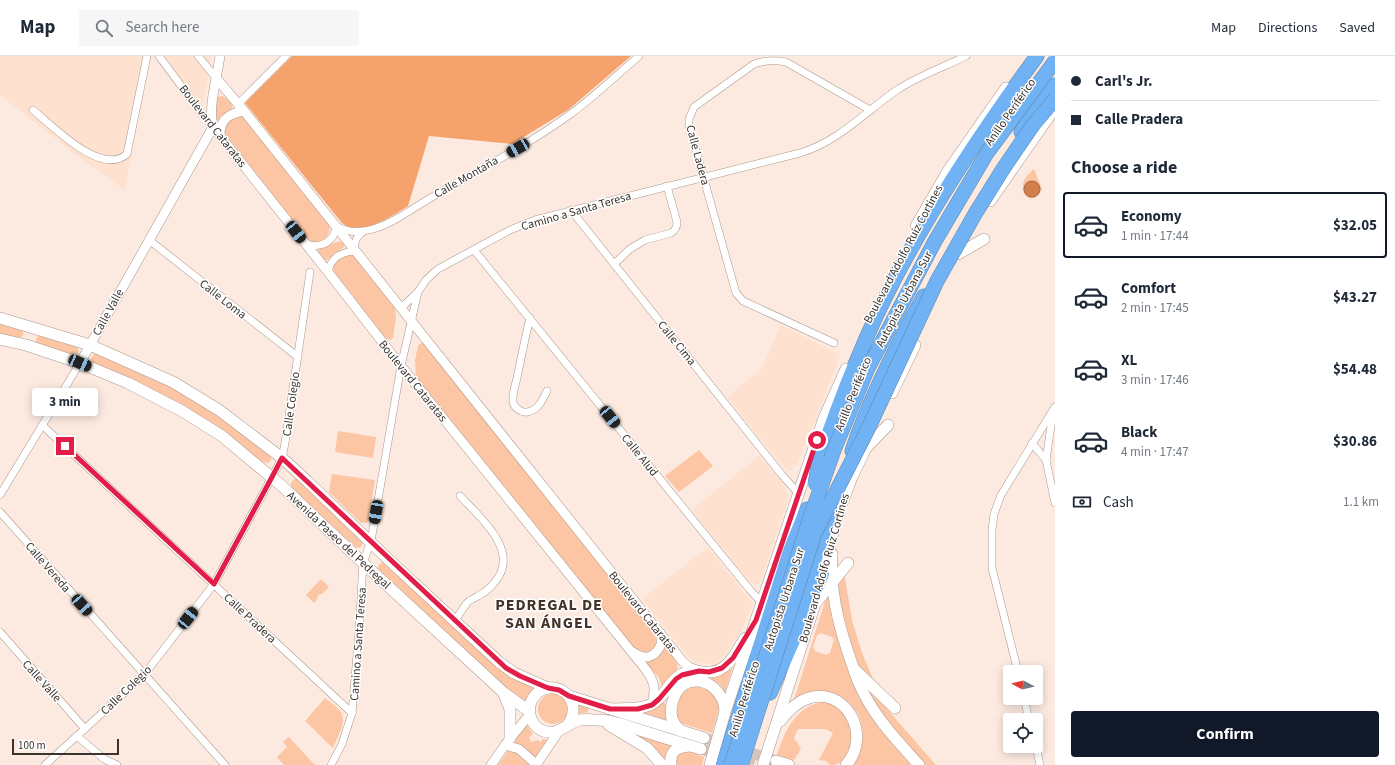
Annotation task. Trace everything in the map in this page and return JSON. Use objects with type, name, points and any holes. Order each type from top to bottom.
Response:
[{"type":"highway","points":[[810,518],[819,461],[833,420],[862,347],[892,283],[938,201],[997,111],[1037,56]]},
{"type":"highway","name":"Anillo Periférico","points":[[714,764],[790,551],[841,423],[860,370],[917,263],[978,157],[1050,56]]},
{"type":"highway","name":"Autopista Urbana Sur","points":[[731,765],[810,518],[834,450],[868,368],[928,255],[987,153],[1055,61]]},
{"type":"highway","name":"Autopista Urbana Sur","points":[[741,765],[830,486],[846,440],[869,386],[936,252],[991,161],[1055,72]]},
{"type":"highway","name":"Anillo Periférico","points":[[748,765],[815,557],[862,422],[900,341],[960,230],[1032,114],[1055,85]]},
{"type":"highway","points":[[816,531],[868,429],[937,281],[974,214],[1003,169],[1034,125],[1055,99]]},
{"type":"highway","points":[[982,213],[1032,114]]},
{"type":"highway","points":[[770,693],[827,578]]},
{"type":"main road","name":"Boulevard Adolfo Ruiz Cortines","points":[[714,764],[725,712],[826,413],[882,288],[948,171],[993,104],[1030,56]]},
{"type":"main road","name":"Boulevard Adolfo Ruiz Cortines","points":[[763,765],[815,604],[827,578],[837,516],[864,450],[906,365],[945,278],[958,254],[982,213],[1055,108]]},
{"type":"main road","points":[[958,254],[984,239]]},
{"type":"main road","name":"Avenida Paseo del Pedregal","points":[[0,318],[90,344],[192,392],[232,419],[282,458],[506,668],[520,676],[548,688]]},
{"type":"main road","points":[[26,345],[31,326]]},
{"type":"main road","name":"Avenida Paseo del Pedregal","points":[[0,339],[26,345],[80,363],[146,392],[182,411],[222,436],[272,477],[504,693],[530,712]]},
{"type":"main road","points":[[906,365],[920,353]]},
{"type":"main road","points":[[864,450],[888,426]]},
{"type":"main road","points":[[848,563],[827,578],[853,668],[862,692],[875,714],[920,765]]},
{"type":"main road","points":[[610,709],[638,709],[652,705],[678,677],[686,673],[699,671],[714,672],[722,668],[729,662],[738,650],[756,620]]},
{"type":"main road","points":[[853,668],[895,708]]},
{"type":"main road","points":[[682,731],[674,724],[671,707],[678,690],[689,682],[701,682],[714,687],[722,698],[725,712]]},
{"type":"main road","points":[[701,749],[620,723],[598,720],[580,720],[564,728],[547,732],[540,730],[532,720],[530,712],[533,698],[548,688],[559,690],[569,696],[704,738]]},
{"type":"main road","points":[[504,693],[510,709],[507,741]]},
{"type":"main road","points":[[564,728],[572,719],[574,711],[573,703],[569,696]]},
{"type":"main road","points":[[775,728],[784,715],[804,700],[820,697],[838,702],[849,712],[855,722],[858,733],[856,749],[851,760],[846,765]]},
{"type":"main road","points":[[598,720],[647,748],[662,765]]},
{"type":"main road","points":[[671,765],[672,756],[675,750],[681,747],[689,746]]},
{"type":"main road","points":[[776,760],[789,765]]},
{"type":"street","points":[[33,110],[76,146],[93,156],[114,161],[122,158],[127,154],[147,56]]},
{"type":"street","points":[[198,56],[217,79]]},
{"type":"street","points":[[213,127],[211,118],[212,105],[220,56]]},
{"type":"street","points":[[220,135],[222,123],[228,116],[241,108],[286,56]]},
{"type":"street","name":"Calle Montaña","points":[[336,226],[350,232],[364,231],[391,222],[536,137],[587,101],[639,56]]},
{"type":"street","name":"Camino a Santa Teresa","points":[[332,765],[342,744],[352,713],[363,563],[371,541],[401,366],[411,320],[418,292],[426,280],[438,269],[523,224],[547,216],[815,148],[834,138],[906,84],[966,56]]},
{"type":"street","name":"Boulevard Cataratas","points":[[161,57],[202,114],[401,366],[652,679],[655,691],[652,705]]},
{"type":"street","name":"Calle Ladera","points":[[834,343],[738,297],[734,289],[703,177],[689,126],[689,119],[694,108],[754,64],[765,60],[786,62],[870,110]]},
{"type":"street","name":"Boulevard Cataratas","points":[[217,79],[683,662],[689,667],[699,671]]},
{"type":"street","name":"Calle Valle","points":[[0,495],[80,363],[213,127]]},
{"type":"street","points":[[614,264],[630,249],[645,240],[671,233],[677,226],[667,186]]},
{"type":"street","name":"Calle Cima","points":[[571,210],[782,475],[799,494]]},
{"type":"street","points":[[306,244],[315,246],[328,242],[334,235],[336,226]]},
{"type":"street","points":[[328,272],[331,263],[337,256],[346,252],[355,251],[356,238],[364,231]]},
{"type":"street","name":"Calle Loma","points":[[149,240],[298,357]]},
{"type":"street","name":"Calle Alud","points":[[474,250],[762,603]]},
{"type":"street","name":"Calle Colegio","points":[[46,765],[144,675],[214,584],[272,477],[282,458],[285,443],[310,272]]},
{"type":"street","points":[[401,308],[418,292]]},
{"type":"street","points":[[530,318],[513,402],[515,407],[521,411],[527,412],[537,408],[542,402],[547,391]]},
{"type":"street","points":[[1016,665],[992,568],[992,530],[994,514],[1001,495],[1054,408]]},
{"type":"street","points":[[1054,408],[1046,460],[1055,503]]},
{"type":"street","name":"Calle Pradera","points":[[42,425],[352,713]]},
{"type":"street","points":[[1032,443],[1046,460]]},
{"type":"street","points":[[455,620],[467,603],[487,590],[496,582],[502,571],[504,561],[501,545],[480,517],[460,496]]},
{"type":"street","name":"Calle Vereda","points":[[0,512],[225,765]]},
{"type":"street","points":[[631,652],[642,656],[648,656],[656,652],[661,645],[662,636],[657,630]]},
{"type":"street","name":"Calle Valle","points":[[0,632],[85,728]]},
{"type":"street","points":[[491,765],[507,741],[530,712]]},
{"type":"street","points":[[507,741],[520,749],[537,765],[564,728]]},
{"type":"street","points":[[77,736],[104,759],[117,765]]},
{"type":"street","points":[[1037,753],[1040,765]]},
{"type":"shaded area","points":[[0,56],[157,56],[148,63],[125,190],[84,161],[0,95]]},
{"type":"shaded area","points":[[162,56],[211,56],[202,110]]},
{"type":"shaded area","points":[[292,56],[631,56],[568,110],[512,144],[429,136],[408,206],[376,224],[358,228],[349,227],[342,223],[245,103]]},
{"type":"shaded area","points":[[221,96],[230,101],[232,110],[217,121],[216,98]]},
{"type":"shaded area","points":[[240,113],[330,226],[328,235],[320,242],[312,242],[308,240],[222,130],[224,126]]},
{"type":"shaded area","points":[[1034,169],[1042,189],[1038,196],[1029,198],[1025,195],[1023,184]]},
{"type":"shaded area","points":[[1032,181],[1038,183],[1040,189],[1038,195],[1032,197],[1026,195],[1024,189],[1026,183]]},
{"type":"shaded area","points":[[341,241],[345,244],[344,247],[326,261],[318,252],[320,248]]},
{"type":"shaded area","points":[[352,253],[395,307],[396,317],[393,338],[391,340],[386,339],[333,270],[335,262]]},
{"type":"shaded area","points":[[0,323],[23,330],[22,337],[15,338],[0,334]]},
{"type":"shaded area","points":[[781,325],[841,355],[797,465],[791,470],[784,468],[727,397],[761,369]]},
{"type":"shaded area","points":[[40,334],[77,346],[79,352],[74,356],[36,343],[36,339]]},
{"type":"shaded area","points":[[421,343],[424,344],[653,631],[656,640],[654,648],[648,652],[634,650],[416,381],[415,360],[418,346]]},
{"type":"shaded area","points":[[96,353],[153,377],[204,404],[271,455],[271,460],[268,463],[262,462],[224,433],[94,364],[91,359]]},
{"type":"shaded area","points":[[338,431],[376,437],[373,458],[335,452]]},
{"type":"shaded area","points":[[699,450],[713,466],[679,492],[665,476]]},
{"type":"shaded area","points":[[760,455],[786,488],[789,497],[760,583],[753,584],[750,583],[692,509]]},
{"type":"shaded area","points":[[332,474],[375,480],[368,521],[366,523],[361,523],[329,492]]},
{"type":"shaded area","points":[[294,479],[298,479],[363,541],[361,547],[357,548],[291,489],[291,483]]},
{"type":"shaded area","points":[[708,547],[753,604],[743,627],[728,651],[716,663],[708,664],[695,662],[687,656],[642,599]]},
{"type":"shaded area","points":[[383,561],[534,687],[528,695],[524,705],[378,571],[378,566]]},
{"type":"shaded area","points":[[844,572],[852,620],[862,653],[876,686],[857,667],[841,605],[837,579]]},
{"type":"shaded area","points":[[321,579],[329,587],[322,594],[318,595],[314,603],[306,595]]},
{"type":"shaded area","points":[[828,592],[859,697],[883,732],[911,765],[851,765],[857,756],[863,736],[859,716],[853,707],[835,694],[826,692],[815,693],[794,700]],"holes":[[[821,633],[832,637],[834,640],[830,653],[826,655],[815,651],[813,647],[817,635]]]},
{"type":"shaded area","points":[[665,647],[675,660],[678,668],[662,686],[659,678],[645,662],[657,658]]},
{"type":"shaded area","points":[[733,666],[725,692],[720,684],[711,679],[712,676]]},
{"type":"shaded area","points":[[860,678],[936,765],[925,765],[883,717]]},
{"type":"shaded area","points":[[694,687],[704,688],[710,692],[720,706],[712,733],[680,723],[677,717],[677,701],[683,693]]},
{"type":"shaded area","points":[[553,694],[559,695],[567,703],[567,715],[559,723],[553,724],[547,723],[539,715],[538,709],[539,703],[547,695]]},
{"type":"shaded area","points":[[325,698],[337,707],[343,719],[341,729],[333,748],[305,721]]},
{"type":"shaded area","points":[[576,702],[589,706],[588,712],[577,714]]},
{"type":"shaded area","points":[[662,702],[666,704],[666,720],[638,711]]},
{"type":"shaded area","points":[[822,702],[830,703],[845,712],[855,741],[846,758],[840,763],[830,765],[826,761],[819,760],[833,733],[826,729],[798,729],[794,738],[801,749],[794,760],[777,755],[792,721],[805,709]]},
{"type":"shaded area","points":[[527,725],[533,734],[529,737],[531,742],[537,740],[541,742],[542,739],[550,740],[536,760],[526,748],[513,743]]},
{"type":"shaded area","points":[[640,734],[672,745],[666,754],[667,764],[639,737]]},
{"type":"shaded area","points":[[289,737],[315,765],[284,765],[277,757],[287,747],[283,742]]},
{"type":"shaded area","points":[[684,749],[704,757],[702,765],[676,765],[676,755]]},
{"type":"shaded area","points":[[508,751],[517,753],[531,765],[498,765]]},
{"type":"tunnel","points":[[704,738],[773,760]]},
{"type":"tunnel","points":[[701,749],[754,765]]},
{"type":"district","name":"PEDREGAL DE SAN ÁNGEL","points":[[549,613]]},
{"type":"route","points":[[65,446],[214,584],[282,458],[506,668],[520,676],[548,688],[554,688],[565,692],[569,696],[610,709],[638,709],[652,705],[678,677],[690,672],[714,672],[722,668],[733,658],[756,620],[817,440]]}]
